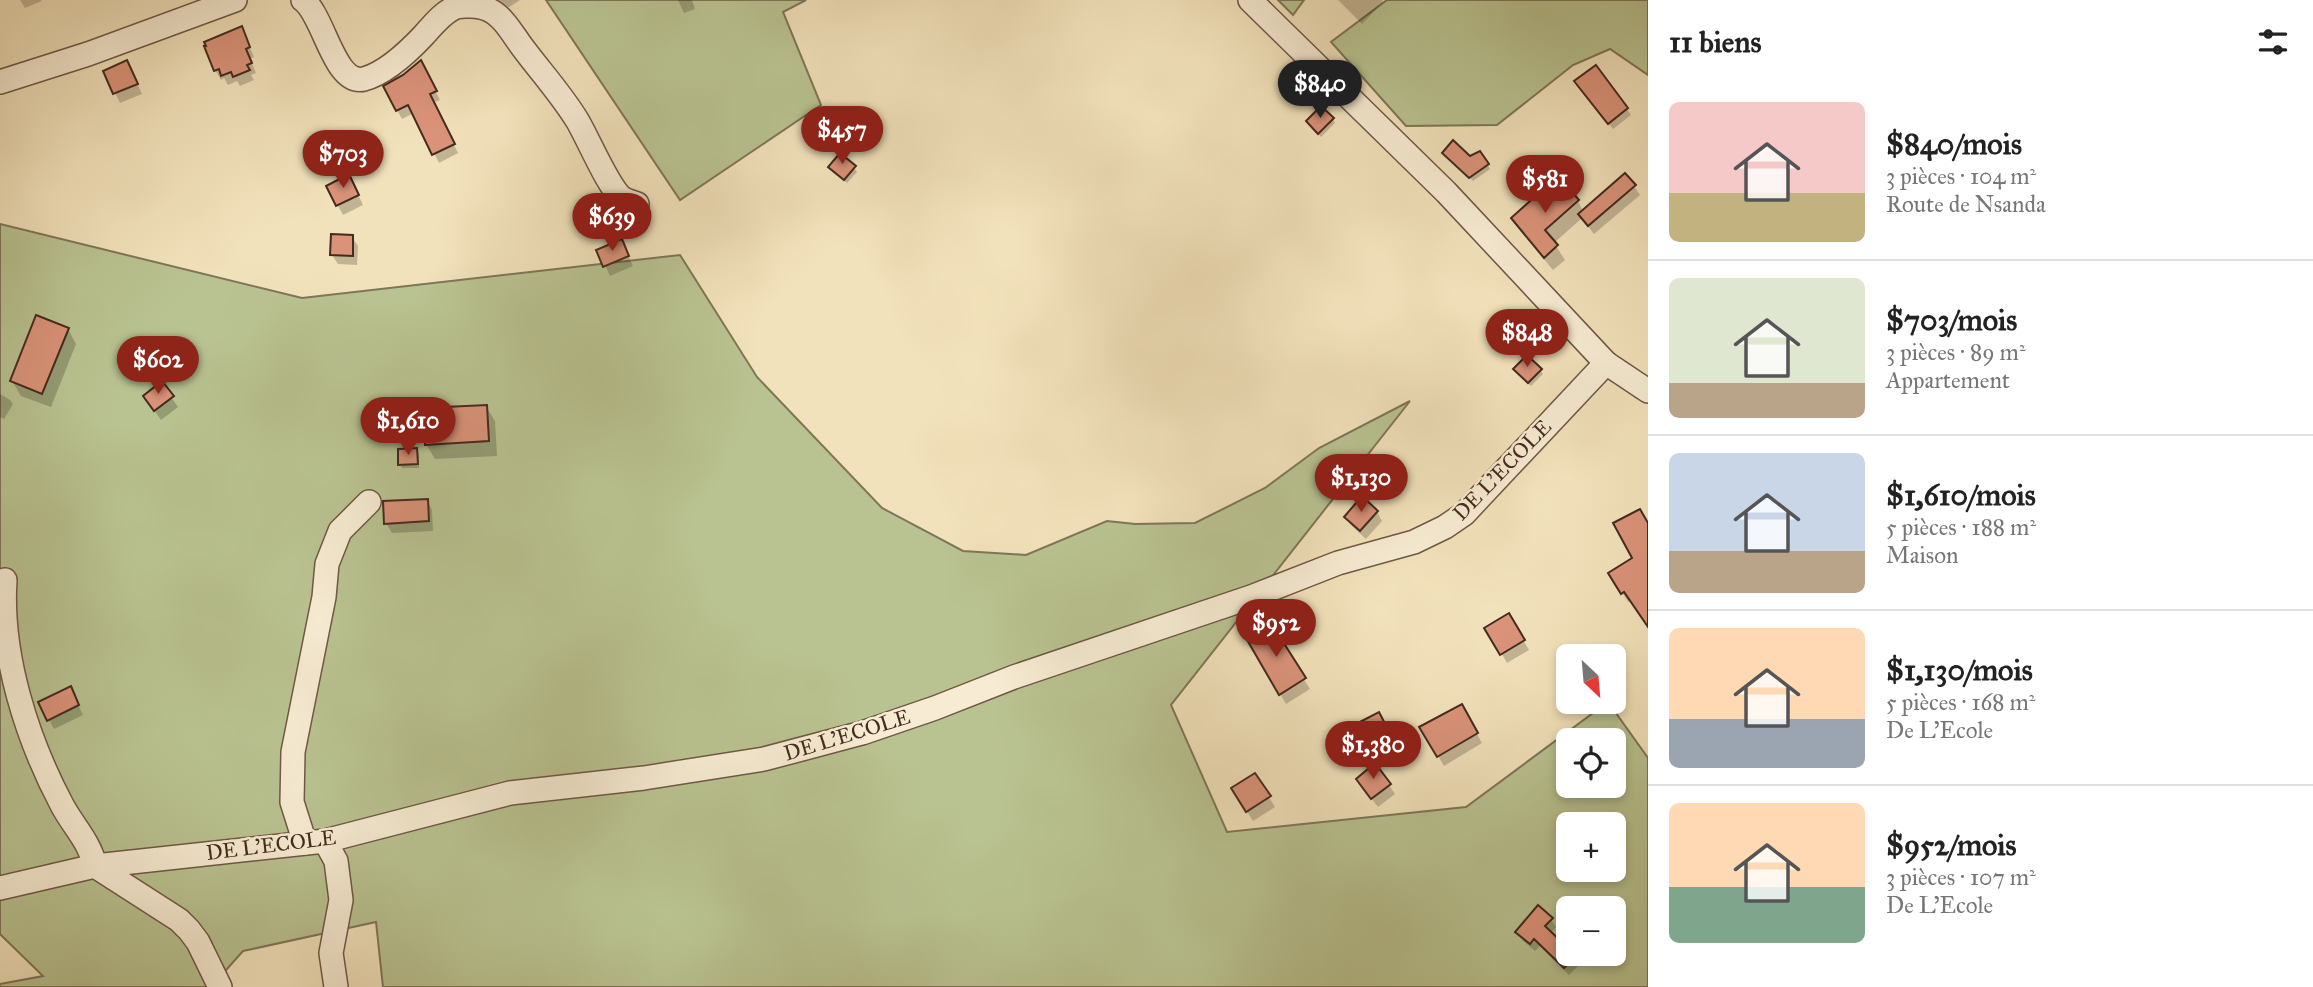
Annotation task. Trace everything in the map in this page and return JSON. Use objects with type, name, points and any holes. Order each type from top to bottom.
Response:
[{"type":"street","points":[[0,82],[88,54],[235,0]]},
{"type":"street","points":[[303,0],[307,2],[319,23],[338,64],[347,75],[362,80],[377,74],[398,58],[438,19],[455,8],[470,6],[488,9],[505,23],[559,94],[612,184],[623,198],[637,204]]},
{"type":"street","points":[[1250,0],[1446,192],[1606,363],[1648,391]]},
{"type":"street","name":"DE L'ECOLE","points":[[0,888],[95,866],[315,842],[510,793],[644,778],[764,759],[862,733],[1014,677],[1251,597],[1338,563],[1414,542],[1445,527],[1464,514],[1606,363]]},
{"type":"street","points":[[335,987],[331,953],[341,900],[337,861],[315,842],[292,802],[293,752],[324,597],[327,564],[340,531],[369,502]]},
{"type":"street","points":[[5,580],[2,601],[9,672],[20,715],[61,805],[90,848],[95,866],[179,920],[189,930],[220,987]]},
{"type":"green space","points":[[546,0],[806,0],[783,12],[821,105],[680,200]]},
{"type":"green space","points":[[1278,0],[1304,0],[1293,15]]},
{"type":"green space","points":[[1387,0],[1648,0],[1648,75],[1610,49],[1573,65],[1497,125],[1406,126],[1331,42]]},
{"type":"green space","points":[[0,224],[302,298],[680,255],[757,377],[882,508],[963,551],[1026,555],[1107,521],[1135,524],[1195,523],[1265,488],[1319,448],[1410,401],[1171,705],[1227,832],[1466,807],[1556,740],[1556,798],[1626,798],[1626,728],[1573,728],[1592,714],[1617,714],[1648,758],[1648,987],[383,987],[376,922],[243,951],[211,987],[0,987],[0,984],[43,976],[0,934]]},
{"type":"building","points":[[242,26],[250,47],[246,49],[252,63],[247,65],[250,70],[233,77],[231,72],[221,76],[219,69],[214,71],[204,42]]},
{"type":"building","points":[[127,60],[138,84],[113,94],[103,71]]},
{"type":"building","points":[[421,60],[437,91],[430,94],[455,144],[432,155],[408,105],[396,111],[383,86],[403,75]]},
{"type":"building","points":[[1596,65],[1628,108],[1608,124],[1574,81]]},
{"type":"building","points":[[1321,106],[1334,118],[1318,134],[1306,121]]},
{"type":"building","points":[[1453,140],[1470,156],[1480,151],[1489,164],[1469,178],[1442,153]]},
{"type":"building","points":[[840,153],[856,166],[844,180],[828,167]]},
{"type":"building","points":[[1625,173],[1636,185],[1588,226],[1578,214]]},
{"type":"building","points":[[349,174],[359,195],[336,206],[326,186]]},
{"type":"building","points":[[1558,176],[1579,200],[1545,230],[1558,245],[1544,258],[1511,218]]},
{"type":"building","points":[[331,234],[353,235],[353,256],[330,255]]},
{"type":"building","points":[[622,239],[629,256],[603,267],[596,250]]},
{"type":"building","points":[[36,315],[69,328],[42,394],[10,381]]},
{"type":"building","points":[[1527,355],[1542,369],[1528,383],[1513,369]]},
{"type":"building","points":[[162,381],[174,396],[154,411],[143,396]]},
{"type":"building","points":[[487,405],[489,441],[425,445],[423,408]]},
{"type":"building","points":[[417,448],[418,464],[398,465],[398,449]]},
{"type":"building","points":[[1362,496],[1378,511],[1360,531],[1344,517]]},
{"type":"building","points":[[428,499],[429,521],[384,524],[383,501]]},
{"type":"building","points":[[1640,509],[1648,523],[1648,627],[1608,573],[1632,558],[1613,523]]},
{"type":"building","points":[[1509,613],[1525,640],[1500,655],[1484,628]]},
{"type":"building","points":[[1271,623],[1306,678],[1279,695],[1246,638]]},
{"type":"building","points":[[71,686],[79,705],[47,721],[38,702]]},
{"type":"building","points":[[1462,704],[1478,733],[1437,757],[1419,727]]},
{"type":"building","points":[[1379,712],[1392,737],[1366,751],[1352,726]]},
{"type":"building","points":[[1375,763],[1391,784],[1371,799],[1356,779]]},
{"type":"building","points":[[1255,773],[1271,796],[1246,812],[1231,788]]},
{"type":"building","points":[[1538,905],[1553,918],[1545,926],[1556,937],[1556,960],[1534,939],[1530,944],[1515,932]]}]
